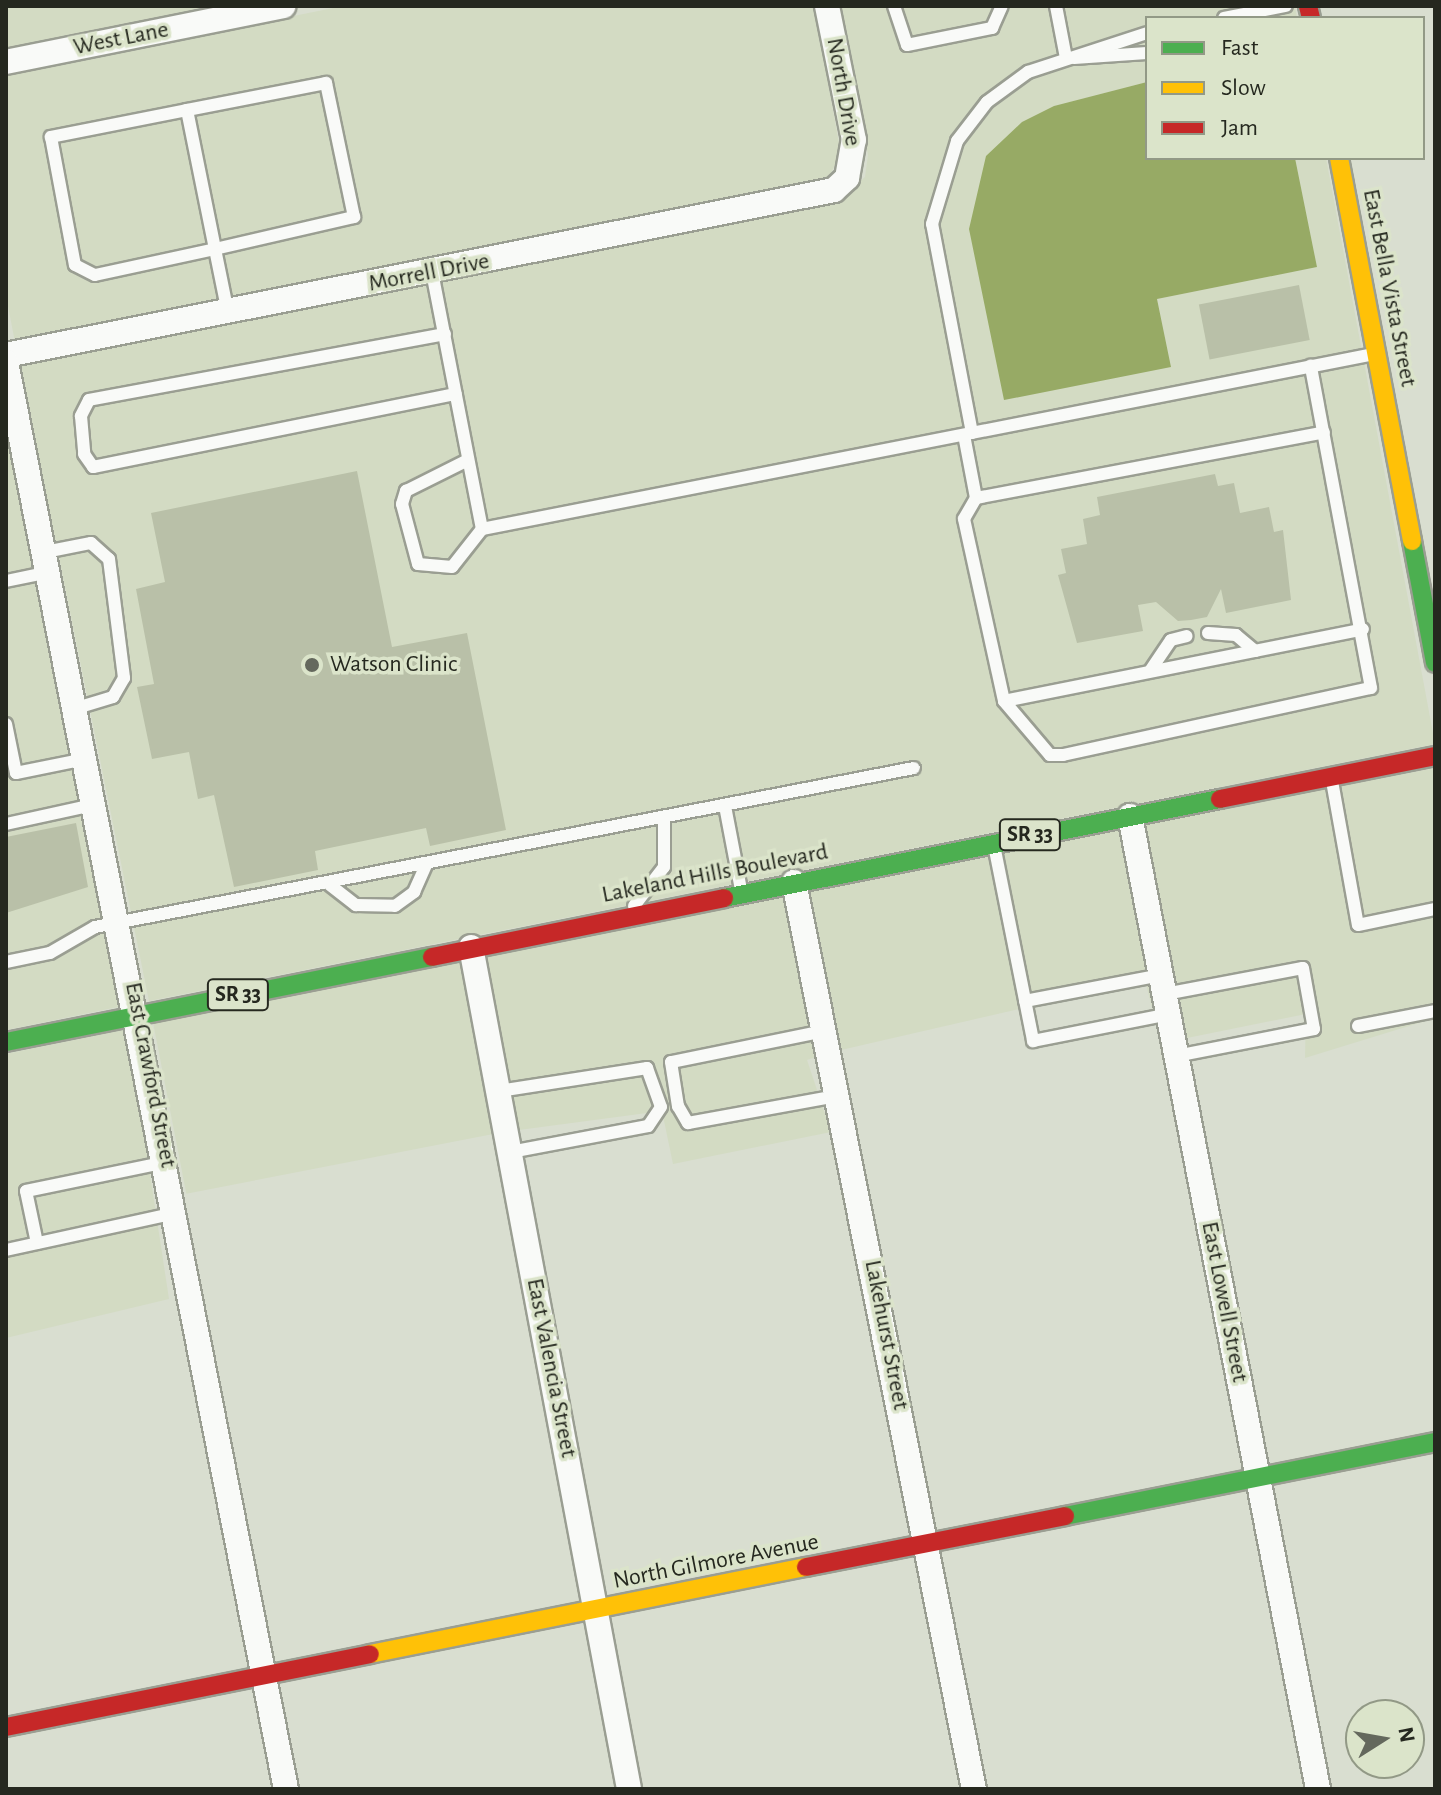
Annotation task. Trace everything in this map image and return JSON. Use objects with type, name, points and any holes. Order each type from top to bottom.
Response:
[{"type":"street","name":"West Lane","points":[[6,62],[283,6]]},
{"type":"street","name":"North Drive","points":[[827,6],[854,140],[847,178]]},
{"type":"street","name":"East Bella Vista Street","points":[[1339,160],[1435,663]]},
{"type":"street","name":"Morrell Drive","points":[[6,355],[810,198],[847,178]]},
{"type":"street","name":"East Crawford Street","points":[[6,362],[121,924],[286,1789]]},
{"type":"street","name":"Lakeland Hills Boulevard","points":[[6,1042],[1435,756]]},
{"type":"street","name":"East Lowell Street","points":[[1130,816],[1318,1789]]},
{"type":"street","name":"Lakehurst Street","points":[[794,882],[928,1544],[974,1789]]},
{"type":"street","name":"East Valencia Street","points":[[471,947],[629,1789]]},
{"type":"street","name":"North Gilmore Avenue","points":[[6,1727],[1435,1442]]},
{"type":"lane","points":[[894,6],[907,45],[992,28],[1002,6]]},
{"type":"lane","points":[[1056,6],[1066,58]]},
{"type":"lane","points":[[1234,16],[1286,6]]},
{"type":"lane","points":[[1145,34],[1028,72],[987,102],[957,141],[938,187],[934,254],[968,434],[976,498],[964,519],[1004,701],[1050,755],[1078,752],[1365,693],[1373,682],[1311,366]]},
{"type":"lane","points":[[1066,58],[1145,53]]},
{"type":"lane","points":[[326,83],[354,217],[95,275],[75,265],[51,137],[187,110],[326,83]]},
{"type":"lane","points":[[187,110],[228,313]]},
{"type":"lane","points":[[432,272],[482,529]]},
{"type":"lane","points":[[445,334],[89,400],[81,416],[82,443],[93,467],[456,394]]},
{"type":"lane","points":[[468,460],[406,491],[402,504],[414,558],[432,569],[452,567],[482,529],[1378,353]]},
{"type":"lane","points":[[976,498],[1324,432]]},
{"type":"lane","points":[[6,581],[91,543],[109,559],[124,678],[113,697],[77,708]]},
{"type":"lane","points":[[1004,701],[1363,629]]},
{"type":"lane","points":[[1208,633],[1236,635],[1255,651]]},
{"type":"lane","points":[[1150,671],[1171,640],[1187,636]]},
{"type":"lane","points":[[6,724],[11,774],[88,759]]},
{"type":"lane","points":[[6,962],[121,924],[914,768]]},
{"type":"lane","points":[[1331,776],[1358,925],[1435,909]]},
{"type":"lane","points":[[6,824],[97,804]]},
{"type":"lane","points":[[725,806],[742,893]]},
{"type":"lane","points":[[626,916],[664,867],[664,817]]},
{"type":"lane","points":[[993,843],[1033,1041],[1165,994]]},
{"type":"lane","points":[[330,885],[356,905],[395,906],[414,892],[426,865]]},
{"type":"lane","points":[[1025,1001],[1165,994],[1303,968],[1314,1029],[1177,1056]]},
{"type":"lane","points":[[1358,1026],[1435,1011]]},
{"type":"lane","points":[[824,1031],[671,1062],[678,1106],[688,1123],[837,1096]]},
{"type":"lane","points":[[499,1091],[647,1068],[656,1080],[658,1119],[510,1152]]},
{"type":"lane","points":[[37,1243],[26,1191],[166,1162]]},
{"type":"lane","points":[[6,1250],[176,1213]]},
{"type":"shaded area","points":[[6,6],[225,6],[6,50]]},
{"type":"shaded area","points":[[343,6],[814,6],[841,154],[827,180],[15,342],[6,296],[6,74]]},
{"type":"shaded area","points":[[840,6],[1295,6],[1297,16],[1145,16],[1145,83],[1054,106],[1171,367],[1157,299],[1317,267],[1295,160],[1326,160],[1435,744],[149,1001],[20,365],[838,201],[865,177],[868,155]]},
{"type":"shaded area","points":[[1145,83],[1145,160],[1295,160],[1317,267],[1157,299],[1171,367],[1004,400],[969,229],[986,156],[1022,122],[1054,106]]},
{"type":"shaded area","points":[[6,426],[123,1006],[6,1030]]},
{"type":"shaded area","points":[[1435,768],[1435,1018],[1305,1058],[1306,1014],[1187,1038],[1145,824]]},
{"type":"shaded area","points":[[1120,829],[1161,1043],[1145,980],[841,1050],[809,891]]},
{"type":"shaded area","points":[[784,896],[816,1057],[807,1060],[831,1132],[673,1164],[662,1111],[519,1130],[486,956]]},
{"type":"shaded area","points":[[461,961],[495,1134],[186,1194],[153,1021]]},
{"type":"shaded area","points":[[128,1029],[169,1299],[6,1338],[6,1054]]},
{"type":"building","points":[[1299,285],[1310,340],[1210,359],[1199,304]]},
{"type":"building","name":"Watson Clinic","points":[[357,471],[392,647],[467,633],[506,830],[430,846],[426,828],[315,851],[318,870],[234,887],[214,795],[198,799],[189,752],[152,759],[137,687],[154,684],[136,589],[165,582],[151,513]]},
{"type":"building","points":[[1215,474],[1218,486],[1234,483],[1240,513],[1269,507],[1274,532],[1283,530],[1291,600],[1226,613],[1221,589],[1207,617],[1178,621],[1156,602],[1138,605],[1143,631],[1077,643],[1058,575],[1066,573],[1061,549],[1087,544],[1083,519],[1100,515],[1097,497]]},
{"type":"building","points":[[76,823],[88,887],[6,913],[6,837]]},
{"type":"traffic: fast","points":[[1412,541],[1435,663]]},
{"type":"traffic: fast","points":[[724,898],[1220,799]]},
{"type":"traffic: fast","points":[[6,1042],[432,957]]},
{"type":"traffic: fast","points":[[1065,1516],[1435,1442]]},
{"type":"traffic: slow","points":[[1339,160],[1412,541]]},
{"type":"traffic: slow","points":[[370,1654],[806,1567]]},
{"type":"traffic: jam","points":[[1308,6],[1310,16]]},
{"type":"traffic: jam","points":[[1220,799],[1435,756]]},
{"type":"traffic: jam","points":[[432,957],[724,898]]},
{"type":"traffic: jam","points":[[806,1567],[1065,1516]]},
{"type":"traffic: jam","points":[[6,1727],[370,1654]]},
{"type":"place","name":"Watson Clinic","points":[[312,665]]}]
